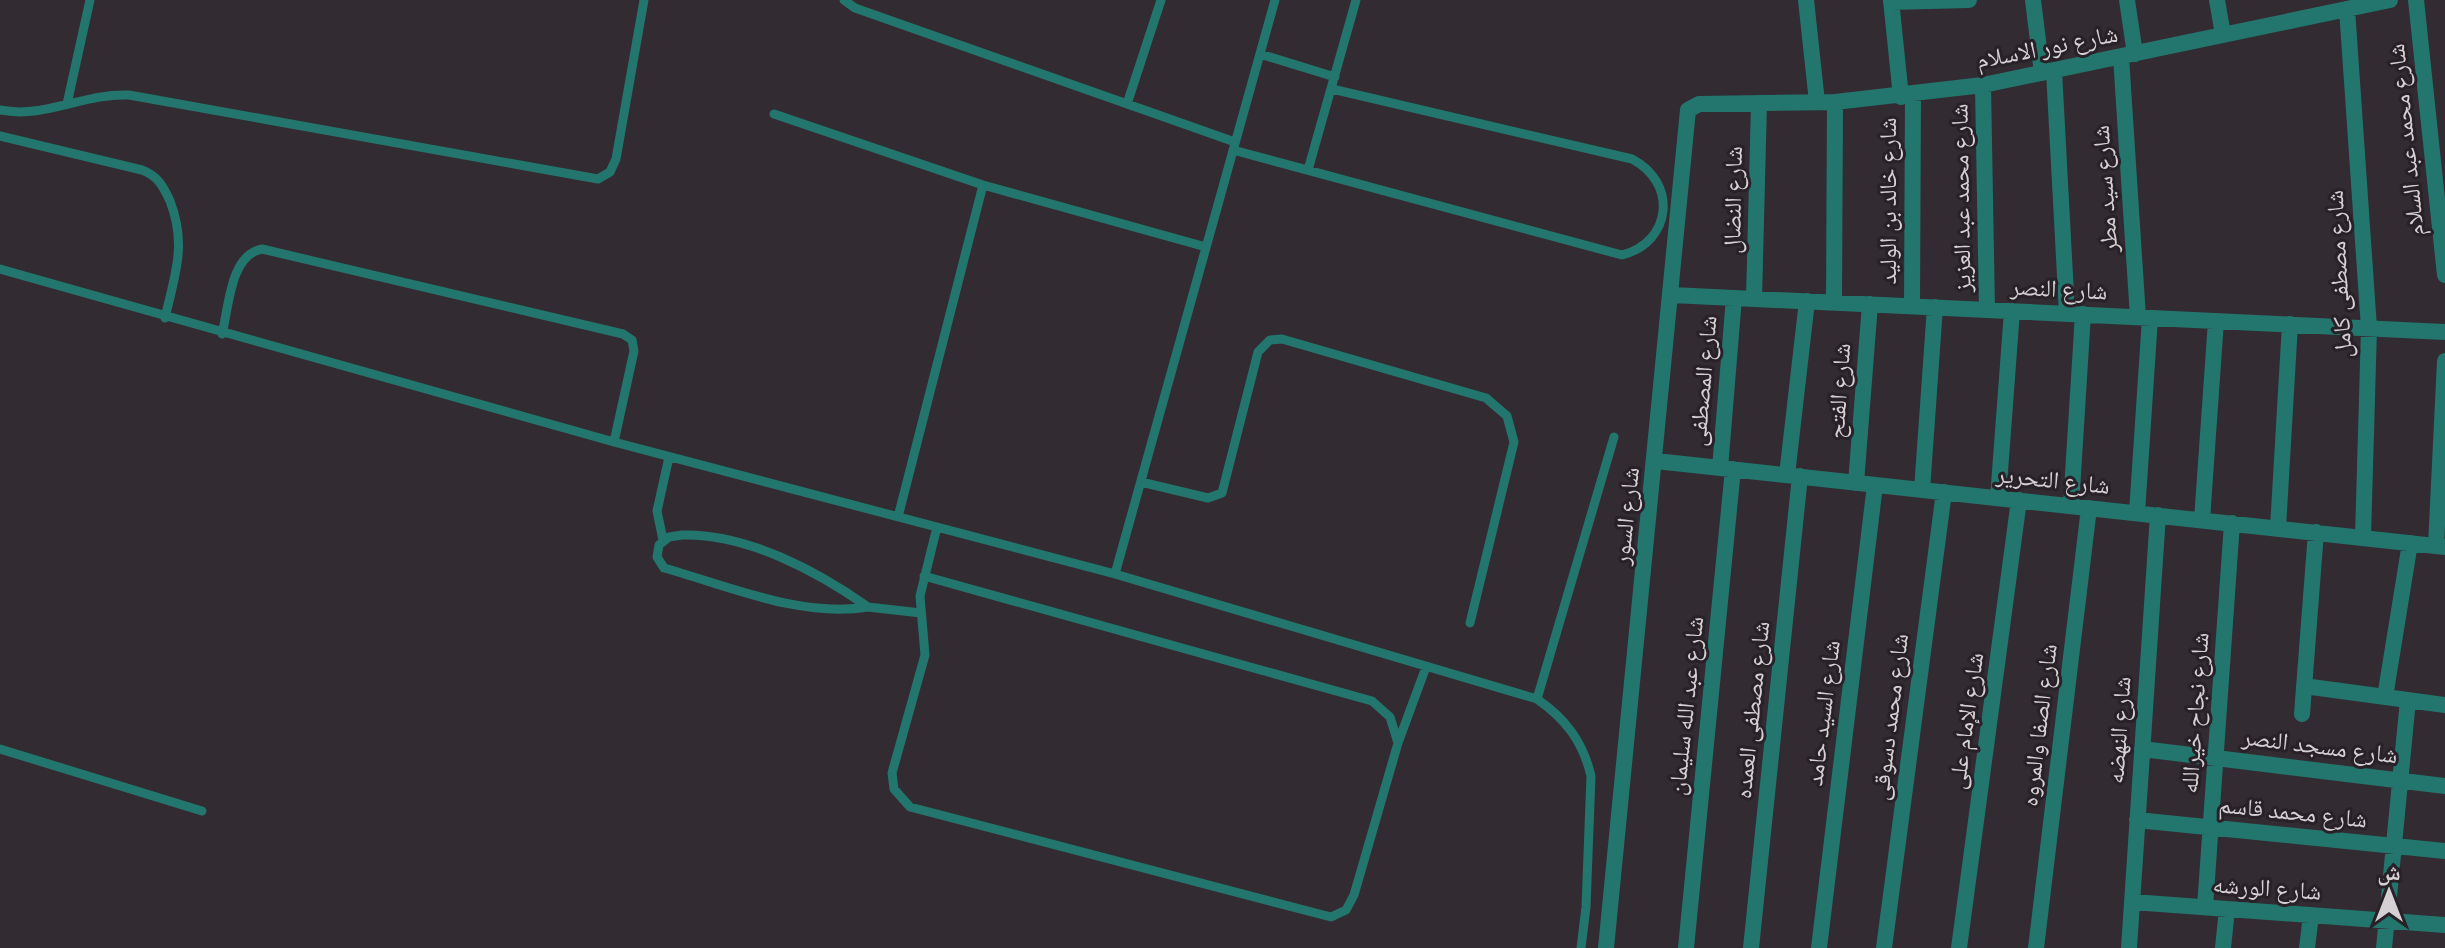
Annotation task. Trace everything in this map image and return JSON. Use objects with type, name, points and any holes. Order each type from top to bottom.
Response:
[{"type":"street","points":[[1806,0],[1817,102]]},
{"type":"street","points":[[1891,1],[1969,0]]},
{"type":"street","points":[[2033,0],[2048,72],[2075,314],[2071,506]]},
{"type":"street","name":"شارع سيد مطر","points":[[2127,0],[2144,317],[2137,513]]},
{"type":"street","points":[[2217,0],[2223,35]]},
{"type":"street","points":[[2297,0],[2301,19]]},
{"type":"street","name":"شارع نور الاسلام","points":[[1708,104],[1835,102],[1983,85],[2390,0]]},
{"type":"street","name":"شارع محمد عبد السلام","points":[[2416,0],[2445,275]]},
{"type":"street","name":"شارع خالد بن الوليد","points":[[1891,1],[1907,96],[1912,306]]},
{"type":"street","name":"شارع مصطفى كامل","points":[[2347,9],[2369,328],[2363,537]]},
{"type":"street","name":"شارع محمد عبد العزيز","points":[[1983,85],[1987,310]]},
{"type":"street","points":[[1834,302],[1835,102]]},
{"type":"street","name":"شارع النضال","points":[[1754,299],[1759,103]]},
{"type":"street","name":"شارع السور","points":[[1606,948],[1672,295],[1686,115],[1692,107],[1708,104]]},
{"type":"street","name":"شارع النصر","points":[[1672,295],[2445,332]]},
{"type":"street","name":"شارع المصطفى","points":[[1726,468],[1734,298]]},
{"type":"street","name":"شارع مصطفى العمده","points":[[1751,948],[1807,301]]},
{"type":"street","name":"شارع الفتح","points":[[1856,483],[1870,304]]},
{"type":"street","points":[[1922,490],[1935,307]]},
{"type":"street","points":[[1998,498],[2012,311]]},
{"type":"street","points":[[2202,520],[2216,321]]},
{"type":"street","points":[[2278,528],[2290,324]]},
{"type":"street","points":[[2440,546],[2445,361]]},
{"type":"street","name":"شارع التحرير","points":[[1656,461],[2440,546]]},
{"type":"street","name":"شارع عبد الله سليمان","points":[[1686,948],[1726,468]]},
{"type":"street","name":"شارع السيد حامد","points":[[1819,948],[1875,485]]},
{"type":"street","name":"شارع محمد دسوقى","points":[[1884,948],[1944,492]]},
{"type":"street","name":"شارع الإمام على","points":[[1959,948],[2019,500]]},
{"type":"street","name":"شارع الصفا والمروه","points":[[2036,948],[2089,508]]},
{"type":"street","name":"شارع النهضه","points":[[2129,948],[2158,515]]},
{"type":"street","name":"شارع نجاح خيرالله","points":[[2205,907],[2232,523]]},
{"type":"street","points":[[2302,714],[2316,532]]},
{"type":"street","points":[[2385,697],[2410,543]]},
{"type":"street","points":[[2304,686],[2445,705]]},
{"type":"street","points":[[2384,948],[2408,700]]},
{"type":"street","name":"شارع مسجد النصر","points":[[2142,749],[2445,786]]},
{"type":"street","name":"شارع محمد قاسم","points":[[2137,820],[2445,851]]},
{"type":"street","name":"شارع الورشه","points":[[2133,902],[2445,925]]},
{"type":"street","points":[[2223,948],[2227,909]]},
{"type":"street","points":[[2307,948],[2311,915]]},
{"type":"lane","points":[[67,104],[90,0]]},
{"type":"lane","points":[[0,110],[27,113],[101,95],[143,97],[598,179],[610,172],[616,159],[644,0]]},
{"type":"lane","points":[[844,0],[855,8],[1127,104],[1234,146],[1308,170],[1622,255],[1651,241],[1662,221],[1664,200],[1657,180],[1632,159],[1332,89]]},
{"type":"lane","points":[[1127,104],[1161,0]]},
{"type":"lane","points":[[1115,574],[1275,0]]},
{"type":"lane","points":[[1308,170],[1356,0]]},
{"type":"lane","points":[[1260,54],[1335,77]]},
{"type":"lane","points":[[774,114],[983,185],[1206,247]]},
{"type":"lane","points":[[0,136],[142,170],[157,177],[180,234],[165,318]]},
{"type":"lane","points":[[898,517],[983,185]]},
{"type":"lane","points":[[222,334],[239,265],[249,253],[262,249],[623,334],[632,340],[634,351],[614,442]]},
{"type":"lane","points":[[0,269],[165,318],[614,442],[1115,574],[1537,699],[1567,723],[1586,757],[1591,776],[1586,907],[1581,948]]},
{"type":"lane","points":[[1141,482],[1208,498],[1222,493],[1258,352],[1270,340],[1282,339],[1486,398],[1507,416],[1514,442],[1470,623]]},
{"type":"lane","points":[[1537,699],[1614,437]]},
{"type":"lane","points":[[669,457],[657,511],[663,540],[657,551],[664,568],[804,607],[839,610],[868,607],[921,613]]},
{"type":"lane","points":[[937,527],[924,576],[921,613],[925,655],[892,773],[894,789],[910,807],[1331,917],[1346,910],[1354,895],[1398,743],[1426,667]]},
{"type":"lane","points":[[663,540],[682,535],[708,536],[800,564],[868,607]]},
{"type":"lane","points":[[924,576],[1372,701],[1390,717],[1398,743]]},
{"type":"lane","points":[[0,749],[202,811]]}]
